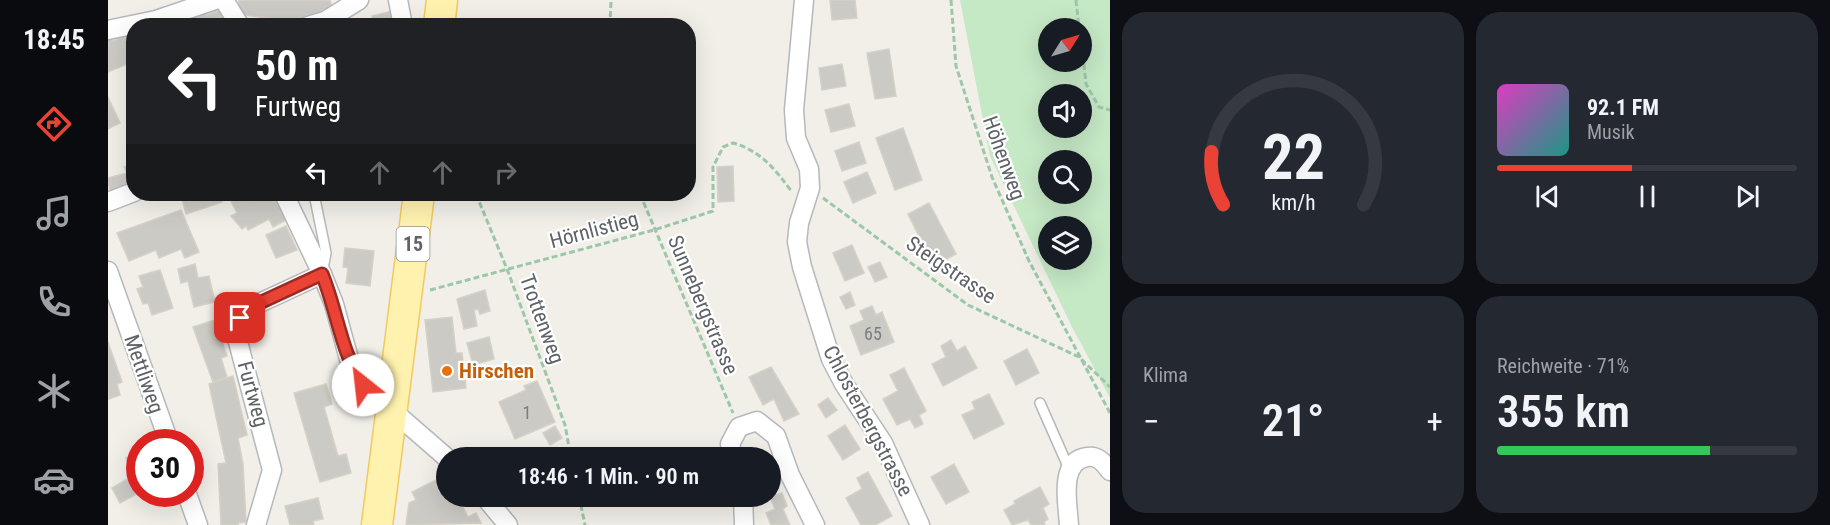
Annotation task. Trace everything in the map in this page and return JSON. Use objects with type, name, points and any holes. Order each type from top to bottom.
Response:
[{"type":"main road","points":[[440,18],[442,0]]},
{"type":"main road","name":"15","points":[[377,525],[418,201]]},
{"type":"street","points":[[162,18],[215,0]]},
{"type":"street","points":[[224,0],[235,18]]},
{"type":"street","points":[[329,18],[356,0]]},
{"type":"street","points":[[398,0],[401,18]]},
{"type":"street","name":"Chlosterbergstrasse","points":[[804,0],[794,128],[809,169],[808,195],[799,223],[797,242],[802,267],[831,359],[844,384],[883,443],[920,525]]},
{"type":"street","points":[[108,30],[126,26]]},
{"type":"street","points":[[108,202],[126,195]]},
{"type":"street","points":[[287,201],[334,304],[349,359],[357,376],[371,392],[436,448]]},
{"type":"street","name":"Mettliweg","points":[[108,271],[164,429]]},
{"type":"street","name":"Furtweg","points":[[256,525],[272,470],[237,338],[240,318],[251,307],[322,274]]},
{"type":"street","points":[[731,447],[739,427],[757,421],[776,436],[790,475],[815,525]]},
{"type":"street","points":[[1069,525],[1067,494],[1070,471],[1075,463],[1092,456],[1101,460],[1110,471]]},
{"type":"street","points":[[192,507],[198,525]]},
{"type":"street","points":[[493,507],[508,525]]},
{"type":"street","points":[[743,507],[744,525]]},
{"type":"lane","points":[[315,201],[326,253],[322,274]]},
{"type":"lane","points":[[1040,404],[1070,471]]},
{"type":"path","points":[[610,18],[611,0]]},
{"type":"path","name":"Höhenweg","points":[[951,0],[956,66],[992,177],[1029,261],[1110,413]]},
{"type":"path","points":[[1076,0],[1079,18]]},
{"type":"path","points":[[1085,72],[1086,84],[1099,107],[1110,110]]},
{"type":"path","name":"Hörnlistieg","points":[[419,292],[654,230],[712,211],[713,167],[723,147],[733,143],[760,155],[774,168],[792,192],[808,195]]},
{"type":"path","name":"Steigstrasse","points":[[808,195],[968,305],[1079,357],[1110,387]]},
{"type":"path","name":"Trottenweg","points":[[479,201],[507,269],[565,425],[570,447]]},
{"type":"path","name":"Sunnebergstrasse","points":[[643,201],[739,427]]},
{"type":"path","points":[[581,507],[585,525]]},
{"type":"green space","points":[[960,0],[1110,0],[1110,398],[1045,270],[1092,270],[1092,216],[1038,216],[1038,256],[990,156]]},
{"type":"building","points":[[239,0],[330,0],[332,8],[322,10],[321,15],[306,15],[307,18],[267,18],[238,14]]},
{"type":"building","points":[[830,0],[855,0],[857,18],[832,20]]},
{"type":"building","points":[[220,10],[224,18],[190,18],[206,12],[207,15]]},
{"type":"building","points":[[393,11],[395,18],[372,18],[372,16]]},
{"type":"building","points":[[108,36],[113,41],[126,36],[126,64],[108,72]]},
{"type":"building","points":[[889,49],[896,96],[875,99],[867,53]]},
{"type":"building","points":[[842,64],[846,86],[822,90],[819,68]]},
{"type":"building","points":[[108,97],[120,123],[108,129]]},
{"type":"building","points":[[849,104],[855,126],[831,132],[825,110]]},
{"type":"building","points":[[903,128],[922,180],[895,190],[876,138]]},
{"type":"building","points":[[859,142],[866,163],[842,171],[835,151]]},
{"type":"building","points":[[733,166],[734,201],[718,202],[717,167]]},
{"type":"building","points":[[867,172],[876,193],[853,203],[844,182]]},
{"type":"building","points":[[126,173],[126,190],[110,194],[108,178]]},
{"type":"building","points":[[183,201],[222,201],[222,202],[186,214]]},
{"type":"building","points":[[231,201],[275,201],[286,220],[273,227],[269,219],[248,230],[246,226],[242,229],[231,216],[237,213]]},
{"type":"building","points":[[929,203],[956,254],[943,261],[939,253],[930,258],[908,214]]},
{"type":"building","points":[[181,210],[199,252],[185,258],[181,249],[159,258],[156,250],[129,261],[117,233]]},
{"type":"building","points":[[286,226],[297,250],[276,258],[266,235]]},
{"type":"building","points":[[852,245],[864,273],[845,281],[833,253]]},
{"type":"building","points":[[345,248],[374,251],[370,286],[346,283],[348,268],[343,267]]},
{"type":"building","points":[[880,262],[887,277],[875,282],[868,267]]},
{"type":"building","points":[[195,264],[198,278],[209,276],[215,302],[194,307],[188,281],[181,283],[178,269]]},
{"type":"building","points":[[160,270],[173,308],[152,315],[148,303],[143,304],[137,289],[143,287],[139,276]]},
{"type":"building","points":[[485,290],[490,311],[480,314],[478,309],[474,310],[477,326],[464,329],[457,299]]},
{"type":"building","points":[[850,292],[855,305],[846,309],[840,297]]},
{"type":"building","points":[[872,306],[876,315],[882,312],[894,342],[861,355],[850,326],[864,320],[860,311]]},
{"type":"building","name":"Hirschen","points":[[452,317],[456,353],[462,353],[466,388],[433,392],[425,320]]},
{"type":"building","points":[[215,320],[227,356],[221,358],[227,377],[213,382],[193,327]]},
{"type":"building","points":[[489,337],[494,359],[473,365],[467,343]]},
{"type":"building","points":[[951,340],[957,351],[965,346],[977,368],[943,386],[932,364],[946,357],[941,346]]},
{"type":"building","points":[[108,342],[122,382],[117,384],[120,395],[109,399]]},
{"type":"building","points":[[1027,349],[1039,373],[1016,385],[1004,361]]},
{"type":"building","points":[[771,367],[799,414],[784,421],[774,399],[763,405],[749,377]]},
{"type":"building","points":[[904,368],[926,411],[919,415],[923,424],[915,428],[910,419],[897,425],[883,399],[898,391],[890,375]]},
{"type":"building","points":[[233,376],[247,435],[238,438],[243,464],[246,522],[238,523],[238,525],[221,525],[218,464],[226,463],[209,384]]},
{"type":"building","points":[[537,381],[555,422],[515,439],[499,402],[526,390],[524,386]]},
{"type":"building","points":[[326,384],[332,404],[324,407],[338,456],[346,454],[351,473],[320,482],[294,393]]},
{"type":"building","points":[[989,394],[1004,424],[974,439],[962,415],[975,409],[972,402]]},
{"type":"building","points":[[828,398],[837,410],[826,418],[818,405]]},
{"type":"building","points":[[845,425],[860,449],[843,460],[828,436]]},
{"type":"building","points":[[555,426],[562,438],[550,445],[543,433]]},
{"type":"building","points":[[954,464],[969,492],[946,504],[931,477]]},
{"type":"building","points":[[868,472],[892,516],[875,525],[861,525],[846,498],[862,489],[857,478]]},
{"type":"building","points":[[126,480],[126,500],[120,503],[112,488]]},
{"type":"building","points":[[436,480],[436,507],[463,507],[468,517],[476,513],[481,523],[406,525],[409,503],[416,500],[412,492]]},
{"type":"building","points":[[1040,487],[1049,504],[1043,508],[1048,519],[1044,522],[1045,525],[1031,525],[1028,520],[1012,525],[1004,510],[1015,504],[1014,501]]},
{"type":"building","points":[[781,493],[787,506],[783,509],[790,525],[771,525],[766,513],[775,509],[774,507],[781,507]]},
{"type":"building","points":[[318,498],[323,519],[313,521],[314,525],[290,525],[285,506]]},
{"type":"place","name":"Hirschen","points":[[447,371]]},
{"type":"route","points":[[240,318],[251,307],[322,274],[334,304],[349,359],[363,385]]}]
